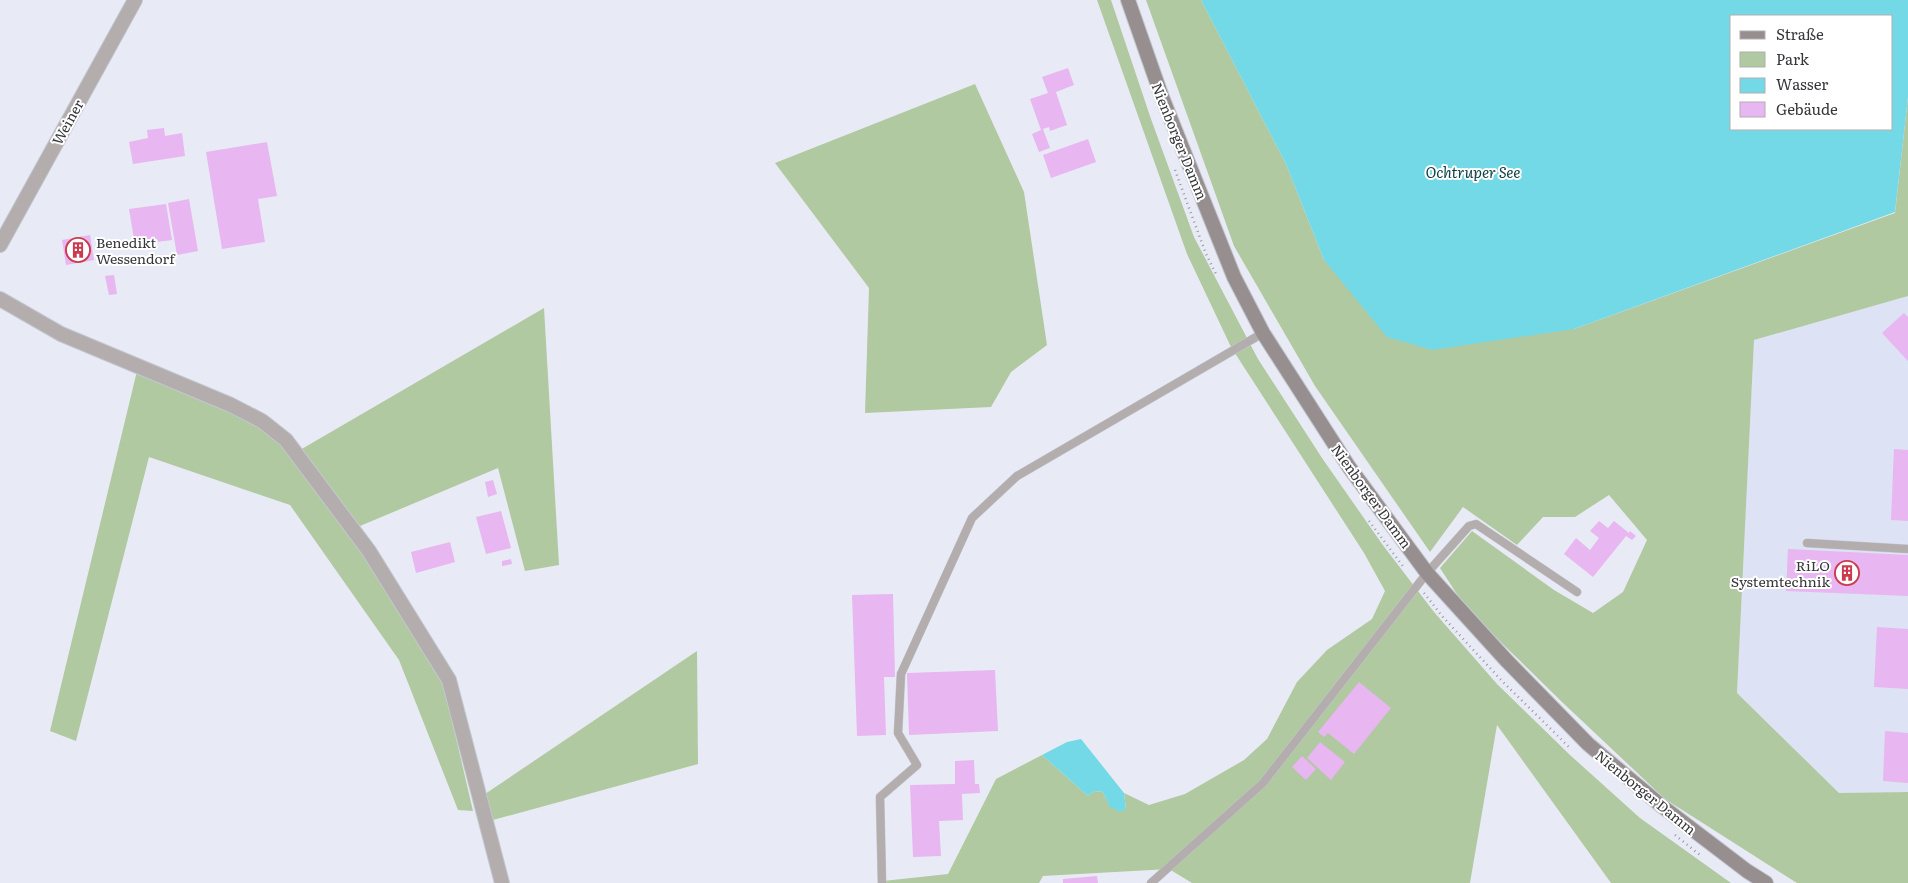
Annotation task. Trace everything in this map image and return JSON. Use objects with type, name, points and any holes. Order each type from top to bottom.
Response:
[{"type":"main road","name":"Nienborger Damm","points":[[1128,0],[1162,97],[1234,276],[1263,333],[1349,467],[1427,573],[1506,660],[1588,744],[1663,807],[1747,871],[1766,883]]},
{"type":"street","name":"Weiner","points":[[0,245],[135,0]]},
{"type":"street","points":[[0,299],[61,334],[231,405],[262,420],[286,440],[369,551],[448,680],[502,883]]},
{"type":"lane","points":[[882,883],[880,798],[917,765],[898,733],[901,674],[972,518],[1017,476],[1263,333]]},
{"type":"lane","points":[[1150,883],[1263,783],[1427,573],[1469,526],[1476,524],[1577,592]]},
{"type":"lane","points":[[1807,543],[1908,549]]},
{"type":"path","points":[[1172,162],[1206,254],[1218,278]]},
{"type":"path","points":[[1367,517],[1442,616],[1502,681],[1571,749]]},
{"type":"path","points":[[1673,834],[1705,858]]},
{"type":"shaded area","points":[[1908,296],[1908,792],[1839,793],[1737,693],[1754,340]]},
{"type":"green space","points":[[1097,0],[1111,0],[1151,119],[1194,237],[1258,359],[1322,458],[1382,544],[1434,612],[1497,684],[1570,755],[1640,818],[1731,883],[1611,883],[1497,725],[1470,883],[1192,883],[1169,869],[1043,876],[1039,883],[883,883],[883,881],[948,874],[996,779],[1042,755],[1088,796],[1094,791],[1103,792],[1110,806],[1126,809],[1124,793],[1149,805],[1185,794],[1244,760],[1267,739],[1297,682],[1327,650],[1372,619],[1385,591],[1364,553],[1231,347],[1187,254]]},
{"type":"green space","points":[[1146,0],[1201,0],[1286,164],[1324,260],[1574,329],[1895,213],[1908,97],[1908,296],[1754,340],[1737,693],[1839,793],[1908,792],[1908,883],[1797,883],[1665,799],[1466,608],[1440,568],[1472,531],[1554,590],[1593,613],[1623,592],[1647,540],[1609,495],[1575,517],[1543,517],[1517,545],[1463,507],[1430,552],[1315,386],[1234,246]]},
{"type":"green space","points":[[975,84],[1024,192],[1047,345],[1011,372],[991,407],[865,413],[869,288],[775,163]]},
{"type":"green space","points":[[544,308],[559,565],[525,571],[498,468],[360,526],[300,450]]},
{"type":"green space","points":[[137,371],[232,411],[283,441],[362,551],[443,682],[473,811],[458,810],[399,660],[290,505],[149,457],[76,741],[50,731]]},
{"type":"green space","points":[[697,651],[698,764],[493,820],[485,794]]},
{"type":"water","name":"Ochtruper See","points":[[1201,0],[1908,0],[1908,97],[1895,212],[1574,329],[1432,350],[1387,337],[1324,260],[1286,164]]},
{"type":"water","points":[[1081,739],[1124,793],[1126,809],[1120,812],[1110,807],[1103,792],[1094,791],[1088,796],[1042,755],[1067,742]]},
{"type":"building","points":[[1068,68],[1074,85],[1056,92],[1067,125],[1050,131],[1049,127],[1043,129],[1050,148],[1039,152],[1032,134],[1041,130],[1030,99],[1048,93],[1042,77]]},
{"type":"building","points":[[164,128],[165,136],[182,133],[185,156],[133,164],[129,142],[148,138],[147,130]]},
{"type":"building","points":[[1088,139],[1096,162],[1051,178],[1043,155]]},
{"type":"building","points":[[267,142],[277,196],[258,199],[265,242],[222,249],[206,152]]},
{"type":"building","points":[[189,199],[198,251],[177,255],[168,203]]},
{"type":"building","points":[[166,204],[172,240],[135,245],[129,209]]},
{"type":"building","name":"Benedikt Wessendorf","points":[[90,235],[94,260],[66,265],[62,240]]},
{"type":"building","points":[[114,275],[117,294],[109,295],[105,276]]},
{"type":"building","points":[[1904,313],[1908,317],[1908,361],[1882,333]]},
{"type":"building","points":[[1894,449],[1908,450],[1908,521],[1891,520]]},
{"type":"building","points":[[493,480],[497,494],[488,497],[485,482]]},
{"type":"building","points":[[501,511],[511,548],[486,554],[476,517]]},
{"type":"building","points":[[1599,521],[1608,528],[1614,521],[1636,536],[1632,540],[1626,536],[1593,577],[1564,554],[1576,538],[1590,550],[1599,538],[1590,531]]},
{"type":"building","points":[[450,542],[455,562],[416,573],[411,552]]},
{"type":"building","name":"RiLO Systemtechnik","points":[[1788,549],[1908,555],[1908,596],[1786,591]]},
{"type":"building","points":[[511,559],[512,564],[502,566],[502,561]]},
{"type":"building","points":[[893,594],[895,677],[884,677],[886,735],[857,736],[852,595]]},
{"type":"building","points":[[1877,627],[1908,629],[1908,689],[1874,687]]},
{"type":"building","points":[[995,670],[998,731],[909,735],[907,673]]},
{"type":"building","points":[[1359,682],[1391,708],[1354,754],[1328,733],[1324,737],[1318,732]]},
{"type":"building","points":[[1885,731],[1908,733],[1908,783],[1883,781]]},
{"type":"building","points":[[1320,742],[1345,762],[1331,780],[1307,758]]},
{"type":"building","points":[[1302,756],[1316,769],[1306,780],[1292,767]]},
{"type":"building","points":[[974,760],[975,784],[979,784],[980,793],[962,794],[963,820],[939,821],[941,856],[913,857],[910,785],[955,784],[955,761]]},
{"type":"building","points":[[1097,876],[1098,883],[1063,883],[1063,879]]},
{"type":"place","name":"Benedikt Wessendorf","points":[[78,250]]},
{"type":"place","name":"RiLO Systemtechnik","points":[[1847,573]]}]
